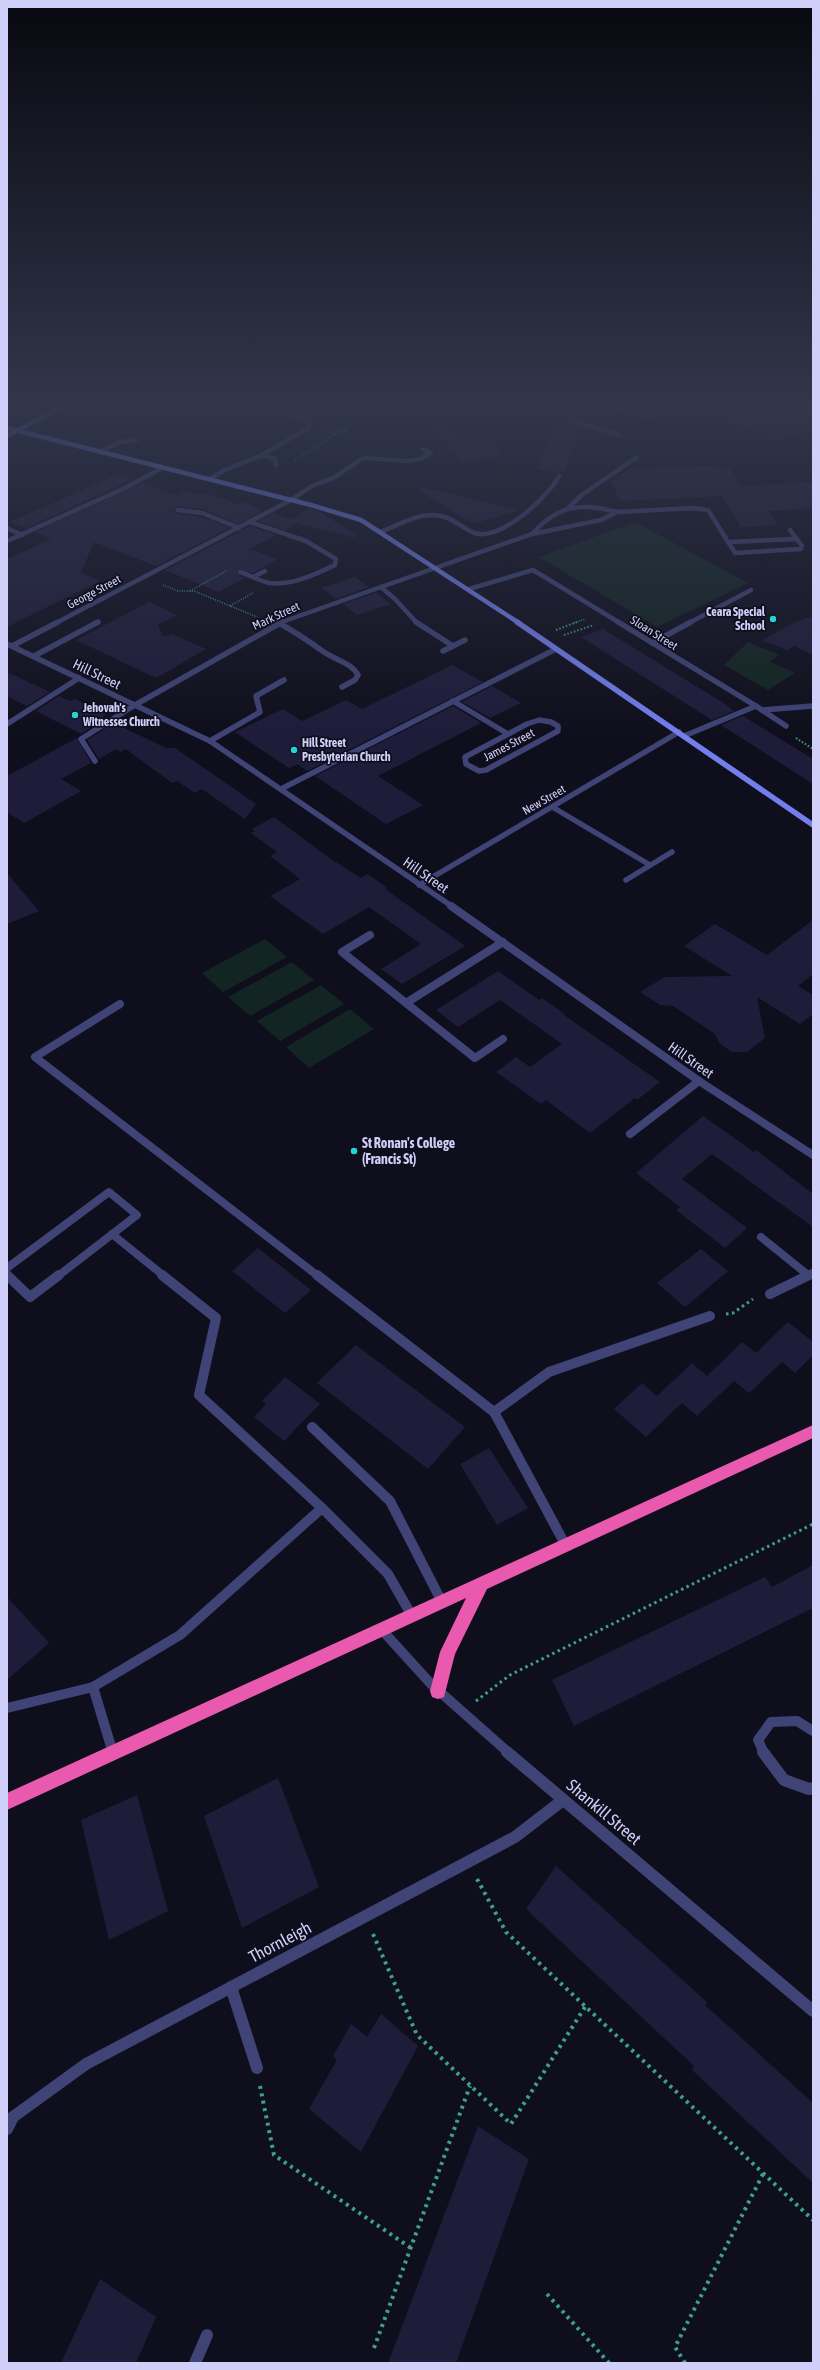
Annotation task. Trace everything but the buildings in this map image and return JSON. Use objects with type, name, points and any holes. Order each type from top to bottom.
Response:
[{"type":"highway","points":[[7,1802],[813,1431]]},
{"type":"highway","points":[[438,1691],[448,1652],[481,1584]]},
{"type":"street","points":[[7,541],[69,514]]},
{"type":"street","points":[[203,514],[239,528]]},
{"type":"street","name":"George Street","points":[[10,645],[145,577],[266,514]]},
{"type":"street","points":[[343,514],[361,520],[469,589],[813,825]]},
{"type":"street","points":[[380,532],[414,519],[430,516],[439,516],[449,519],[466,531],[480,534],[498,532],[520,514]]},
{"type":"street","points":[[532,534],[537,527],[558,514]]},
{"type":"street","points":[[532,534],[601,520],[614,514]]},
{"type":"street","points":[[710,514],[735,553],[800,549],[802,546],[790,530]]},
{"type":"street","points":[[240,572],[268,583],[285,583],[326,570],[335,565],[336,559],[327,551],[300,538],[250,522]]},
{"type":"street","points":[[7,528],[22,535]]},
{"type":"street","name":"Mark Street","points":[[95,761],[81,739],[135,705],[279,623],[532,534]]},
{"type":"street","points":[[728,542],[797,539]]},
{"type":"street","name":"Sloan Street","points":[[469,589],[533,570],[756,706],[786,726]]},
{"type":"street","points":[[253,577],[265,571]]},
{"type":"street","points":[[381,587],[396,596],[413,620],[428,633],[453,646]]},
{"type":"street","points":[[652,643],[751,590]]},
{"type":"street","points":[[34,656],[98,622]]},
{"type":"street","points":[[279,623],[313,643],[325,653],[355,668],[358,675],[355,680],[342,687]]},
{"type":"street","points":[[443,651],[465,640]]},
{"type":"street","name":"Hill Street","points":[[10,645],[210,741],[503,942],[699,1081],[813,1155]]},
{"type":"street","points":[[281,789],[556,648]]},
{"type":"street","points":[[7,724],[79,678]]},
{"type":"street","points":[[210,741],[260,712],[256,696],[284,680]]},
{"type":"street","name":"James Street","points":[[453,701],[508,734]]},
{"type":"street","points":[[682,734],[756,706]]},
{"type":"street","points":[[762,710],[813,706]]},
{"type":"street","name":"James Street","points":[[537,719],[551,720],[558,726],[558,731],[486,770],[479,771],[466,764],[465,757],[508,734],[537,719]]},
{"type":"street","name":"New Street","points":[[419,885],[682,734]]},
{"type":"street","points":[[554,808],[650,865]]},
{"type":"street","points":[[626,880],[672,852]]},
{"type":"street","points":[[370,935],[342,952],[475,1058],[502,1039]]},
{"type":"street","points":[[406,1003],[503,942]]},
{"type":"street","points":[[120,1004],[35,1057],[494,1412],[566,1546]]},
{"type":"street","points":[[630,1134],[699,1081]]},
{"type":"street","points":[[7,1268],[109,1192],[137,1215],[30,1297],[7,1275]]},
{"type":"street","points":[[112,1234],[216,1318],[199,1394],[322,1508],[388,1574],[412,1616]]},
{"type":"street","points":[[761,1237],[811,1274],[770,1294]]},
{"type":"street","points":[[494,1412],[549,1372],[710,1316]]},
{"type":"street","points":[[312,1427],[390,1501],[442,1602]]},
{"type":"street","points":[[7,1708],[93,1687],[180,1635],[322,1508]]},
{"type":"street","name":"Shankill Street","points":[[381,1629],[394,1647],[438,1691],[563,1800],[813,2011]]},
{"type":"street","points":[[93,1687],[113,1754]]},
{"type":"street","points":[[813,1731],[797,1721],[771,1722],[758,1740],[766,1758],[784,1780],[810,1789],[813,1788]]},
{"type":"street","name":"Thornleigh","points":[[7,2129],[14,2117],[86,2064],[515,1837],[563,1800]]},
{"type":"street","points":[[231,1987],[256,2068]]},
{"type":"street","points":[[195,2363],[207,2335]]},
{"type":"path","points":[[190,591],[225,571],[240,572]]},
{"type":"path","points":[[145,577],[178,591],[190,591],[263,620],[279,623]]},
{"type":"path","points":[[230,606],[268,583]]},
{"type":"path","points":[[538,636],[602,613]]},
{"type":"path","points":[[547,642],[611,618]]},
{"type":"path","points":[[710,1316],[733,1313],[757,1296],[770,1294]]},
{"type":"path","points":[[462,1711],[510,1675],[813,1524]]},
{"type":"path","points":[[467,1862],[506,1932],[813,2220]]},
{"type":"path","points":[[365,1916],[418,2035],[511,2124],[585,2007]]},
{"type":"path","points":[[256,2068],[274,2155],[411,2248]]},
{"type":"path","points":[[374,2348],[470,2086]]},
{"type":"path","points":[[685,2363],[675,2347],[763,2174]]},
{"type":"path","points":[[547,2294],[609,2363]]},
{"type":"green space","points":[[635,522],[748,583],[657,627],[539,557]]},
{"type":"green space","points":[[748,642],[779,655],[770,662],[795,673],[768,690],[724,665]]},
{"type":"green space","points":[[265,939],[287,957],[223,992],[202,973]]},
{"type":"green space","points":[[292,962],[314,980],[250,1016],[228,997]]},
{"type":"green space","points":[[321,985],[344,1004],[280,1041],[257,1021]]},
{"type":"green space","points":[[350,1009],[374,1029],[309,1068],[286,1047]]},
{"type":"place","name":"Ceara Special School","points":[[773,619]]},
{"type":"place","name":"Jehovah's Witnesses Church","points":[[75,715]]},
{"type":"place","name":"Hill Street Presbyterian Church","points":[[294,750]]},
{"type":"place","name":"St Ronan's College (Francis St)","points":[[354,1151]]}]
